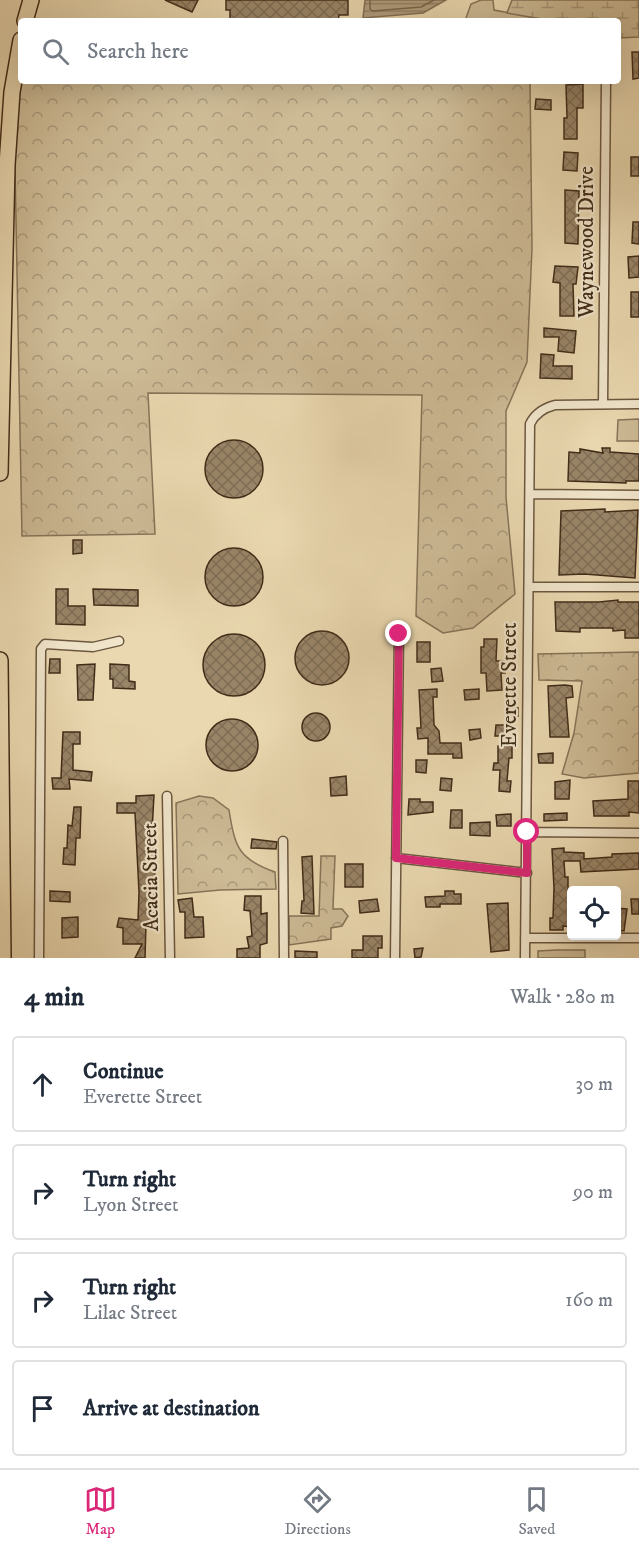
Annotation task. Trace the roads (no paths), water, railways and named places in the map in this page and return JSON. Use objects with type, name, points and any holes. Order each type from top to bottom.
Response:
[{"type":"highway","points":[[26,18],[31,0]]},
{"type":"highway","points":[[0,473],[7,165],[12,92],[18,57]]},
{"type":"highway","points":[[0,660],[3,958]]},
{"type":"street","name":"Waynewood Drive","points":[[603,404],[606,84]]},
{"type":"street","points":[[603,404],[639,404]]},
{"type":"street","name":"Everette Street","points":[[525,958],[530,428],[536,414],[555,405],[603,404]]},
{"type":"street","points":[[530,494],[639,495]]},
{"type":"street","points":[[529,587],[639,587]]},
{"type":"street","points":[[395,958],[399,634]]},
{"type":"street","points":[[39,958],[41,649],[45,644],[93,647],[119,641]]},
{"type":"street","name":"Acacia Street","points":[[167,796],[170,958]]},
{"type":"street","points":[[527,832],[639,833]]},
{"type":"street","points":[[283,841],[284,958]]},
{"type":"street","points":[[396,858],[527,873]]},
{"type":"street","points":[[525,938],[639,938]]},
{"type":"water","points":[[365,0],[446,0],[423,13],[363,18]]}]
